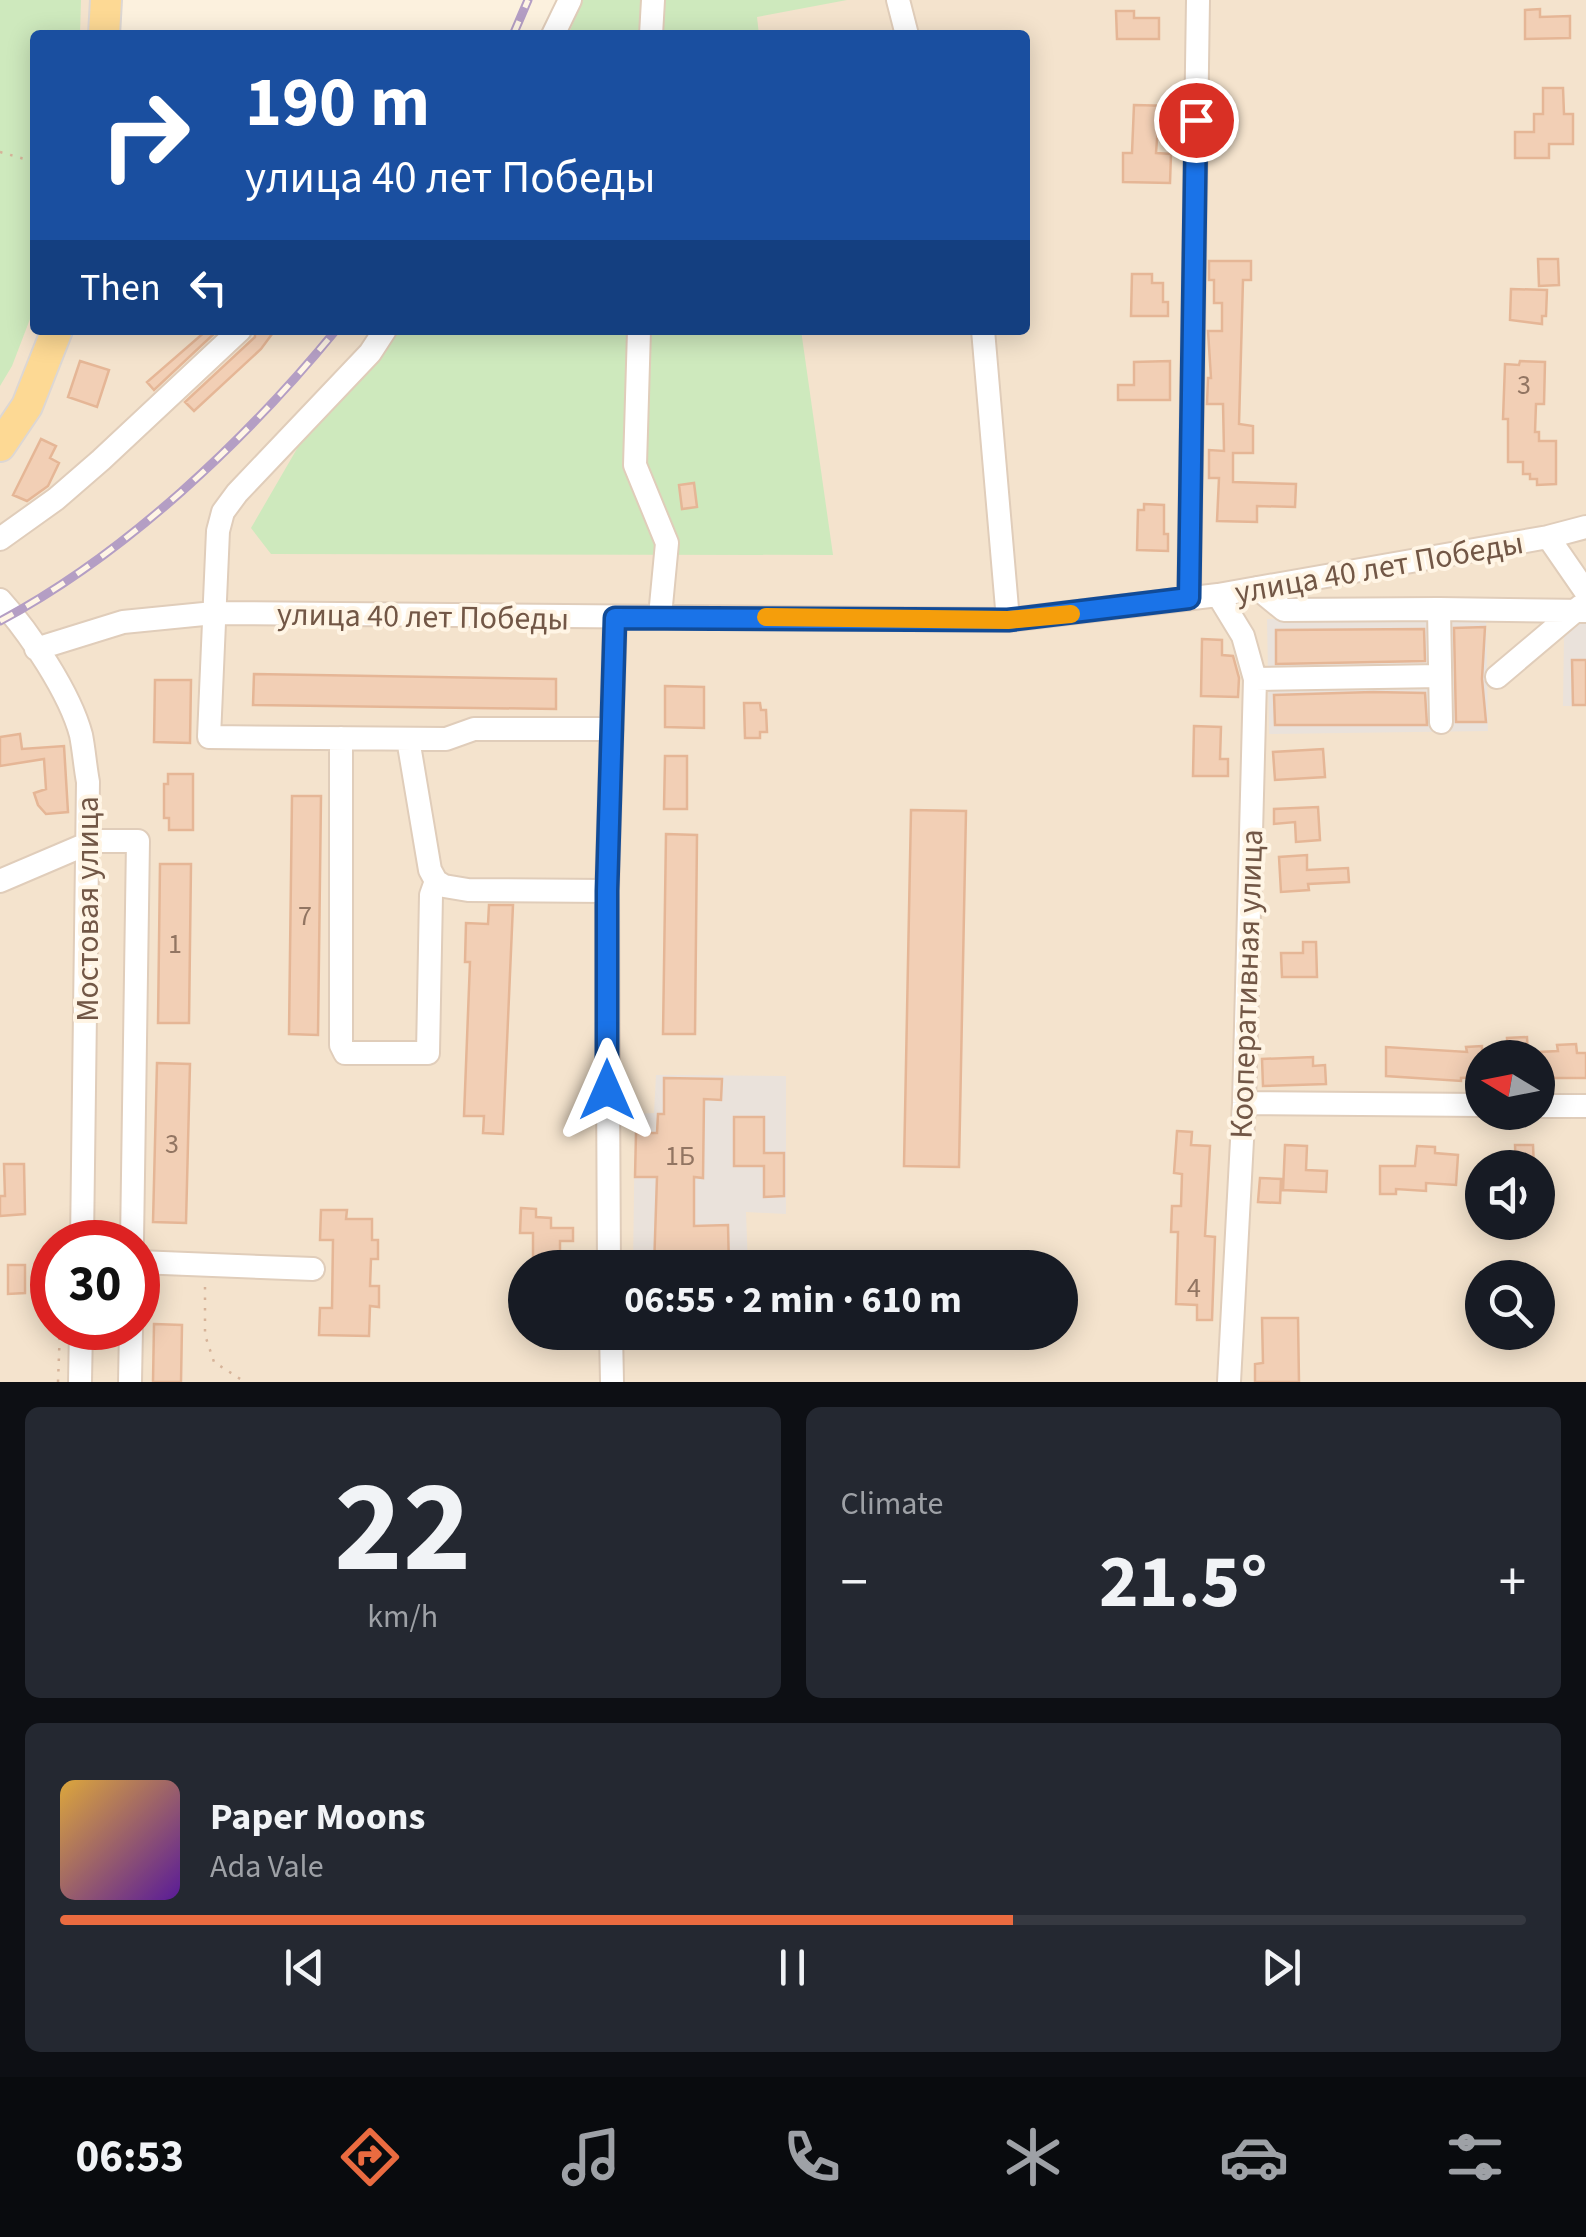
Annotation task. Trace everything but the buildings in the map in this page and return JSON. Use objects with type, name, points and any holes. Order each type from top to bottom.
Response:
[{"type":"main road","points":[[104,30],[106,0]]},
{"type":"main road","points":[[0,446],[26,406],[55,335]]},
{"type":"street","points":[[555,30],[570,0]]},
{"type":"street","points":[[651,30],[652,0]]},
{"type":"street","points":[[898,0],[906,30]]},
{"type":"street","points":[[1189,598],[1198,0]]},
{"type":"street","points":[[0,539],[71,486],[235,335]]},
{"type":"street","points":[[383,335],[370,354],[237,492],[223,512],[215,557],[209,737],[446,739],[474,729],[612,729]]},
{"type":"street","points":[[639,335],[635,465],[667,543],[660,616]]},
{"type":"street","points":[[983,335],[1008,620]]},
{"type":"street","name":"улица 40 лет Победы","points":[[36,650],[123,622],[214,613],[1008,620],[1257,588],[1548,537],[1586,526]]},
{"type":"street","points":[[1548,537],[1584,603]]},
{"type":"street","points":[[1257,588],[1284,610],[1584,603]]},
{"type":"street","name":"Кооперативная улица","points":[[1218,594],[1242,636],[1254,679],[1244,1103],[1229,1382]]},
{"type":"street","name":"Мостовая улица","points":[[0,600],[62,691],[80,732],[88,782],[82,1220]]},
{"type":"street","points":[[1496,678],[1584,603]]},
{"type":"street","points":[[1439,609],[1441,722]]},
{"type":"street","points":[[609,1250],[607,891],[615,618]]},
{"type":"street","points":[[1254,679],[1440,676]]},
{"type":"street","points":[[341,738],[341,1046],[345,1053],[428,1053],[431,896],[436,881]]},
{"type":"street","points":[[408,738],[430,870],[436,881],[468,890],[607,891]]},
{"type":"street","points":[[0,881],[89,842],[138,841],[132,1220]]},
{"type":"street","points":[[1244,1103],[1465,1105]]},
{"type":"street","points":[[1555,1106],[1586,1106]]},
{"type":"street","points":[[160,1263],[314,1270]]},
{"type":"street","points":[[80,1382],[81,1350]]},
{"type":"street","points":[[130,1382],[131,1350]]},
{"type":"street","points":[[611,1350],[612,1382]]},
{"type":"path","points":[[0,152],[30,161]]},
{"type":"path","points":[[204,1265],[205,1335],[214,1362],[245,1382]]},
{"type":"path","points":[[58,1382],[59,1350]]},
{"type":"shaded area","points":[[0,0],[110,0],[109,30],[30,30],[30,335],[1030,335],[1030,30],[564,30],[576,0],[1586,0],[1586,1382],[0,1382]]},
{"type":"shaded area","points":[[1486,615],[1488,731],[1269,734],[1267,619]]},
{"type":"shaded area","points":[[1578,618],[1586,618],[1586,706],[1563,706],[1564,634]]},
{"type":"shaded area","points":[[656,1075],[786,1076],[786,1214],[746,1212],[747,1250],[633,1250],[635,1114],[654,1113]]},
{"type":"green space","points":[[0,0],[81,0],[80,30],[30,30],[30,319],[0,386]]},
{"type":"green space","points":[[583,0],[847,0],[757,17],[758,30],[570,30]]},
{"type":"green space","points":[[392,335],[802,335],[833,555],[271,554],[251,528],[298,447]]},
{"type":"railway","points":[[515,30],[528,0]]},
{"type":"railway","points":[[0,621],[93,563],[182,492],[263,412],[332,335]]},
{"type":"slow traffic","points":[[766,617],[1008,620],[1071,614]]},
{"type":"route","points":[[607,1090],[607,891],[615,618],[1008,620],[1189,598],[1196,120]]}]
